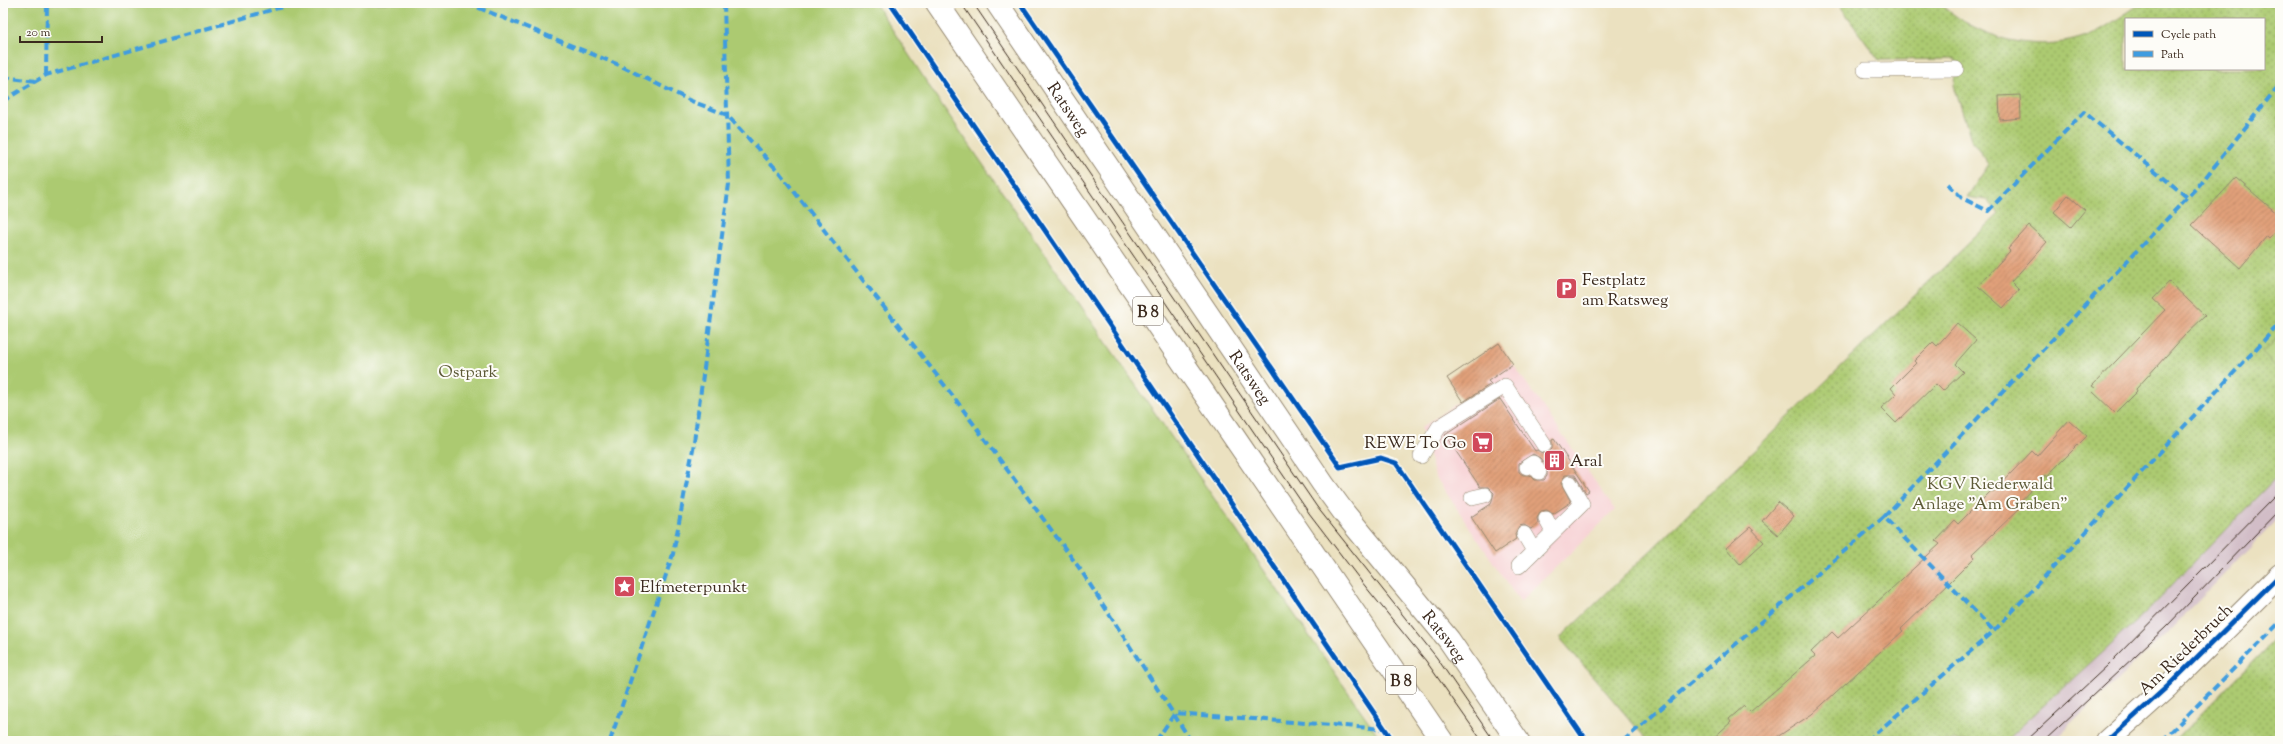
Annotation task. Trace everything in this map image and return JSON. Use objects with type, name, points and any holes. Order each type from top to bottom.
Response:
[{"type":"main road","name":"B 8","points":[[937,3],[1442,741]]},
{"type":"main road","name":"Ratsweg","points":[[997,3],[1323,484],[1345,514],[1448,640],[1518,741]]},
{"type":"main road","name":"Am Riederbruch","points":[[2107,741],[2168,686],[2280,575]]},
{"type":"lane","points":[[1865,70],[1956,68]]},
{"type":"lane","points":[[1421,456],[1439,428],[1504,386],[1544,445]]},
{"type":"lane","points":[[1519,566],[1534,552],[1549,526],[1565,513],[1582,504],[1570,483]]},
{"type":"lane","points":[[1524,534],[1534,552]]},
{"type":"shaded area","points":[[1513,364],[1615,510],[1520,602],[1435,476],[1421,428]]},
{"type":"shaded area","points":[[2280,473],[2280,517],[2169,631],[2053,741],[2005,741],[2147,611]]},
{"type":"green space","name":"Ostpark","points":[[3,3],[875,3],[937,98],[1382,741],[3,741]]},
{"type":"green space","name":"KGV Riederwald Anlage \"Am Graben\"","points":[[1838,3],[1940,3],[1975,27],[1995,36],[2037,44],[2059,43],[2080,38],[2100,30],[2143,3],[2280,3],[2280,473],[2147,611],[2005,741],[1648,741],[1560,638],[1999,214],[1988,200],[1967,197],[1989,164],[1971,139],[1954,85],[1956,59],[1879,60]]},
{"type":"green space","points":[[2280,334],[2280,371],[2262,353]]},
{"type":"green space","points":[[2280,634],[2280,741],[2173,741],[2178,737]]},
{"type":"building","points":[[2020,95],[2021,118],[2000,120],[1999,96]]},
{"type":"building","points":[[2236,178],[2280,216],[2280,226],[2269,238],[2267,236],[2240,268],[2192,225]]},
{"type":"building","points":[[2068,195],[2085,210],[2071,227],[2054,212]]},
{"type":"building","points":[[2029,226],[2047,242],[2011,282],[2019,290],[2003,308],[1978,286],[2010,251],[2008,249]]},
{"type":"building","points":[[2169,282],[2205,316],[2185,335],[2136,389],[2137,391],[2115,413],[2092,391],[2095,388],[2092,386],[2165,310],[2153,299]]},
{"type":"building","points":[[1957,323],[1976,340],[1955,364],[1963,372],[1943,391],[1936,384],[1896,423],[1881,408],[1896,394],[1891,388],[1916,363],[1914,361],[1933,342],[1937,346]]},
{"type":"building","points":[[1499,343],[1513,364],[1488,381],[1491,384],[1463,402],[1447,378]]},
{"type":"building","points":[[1500,399],[1535,451],[1537,450],[1544,454],[1549,452],[1552,449],[1552,440],[1554,439],[1589,491],[1586,493],[1575,475],[1565,475],[1561,483],[1571,502],[1553,514],[1547,510],[1541,511],[1537,518],[1538,524],[1531,529],[1524,525],[1519,526],[1515,534],[1516,539],[1495,553],[1471,517],[1491,504],[1494,493],[1488,487],[1480,487],[1445,435]],"holes":[[[1533,454],[1540,458],[1547,467],[1547,476],[1544,480],[1535,480],[1530,475],[1523,475],[1519,472],[1519,463]]]},
{"type":"building","points":[[2069,420],[2087,436],[2047,476],[2045,475],[2016,506],[2019,509],[1972,554],[1975,557],[1901,629],[1903,631],[1812,714],[1771,741],[1710,741],[1731,722],[1729,719],[1744,706],[1750,712],[1815,656],[1811,652],[1832,632],[1838,638],[1940,544],[1936,541],[1955,521],[1958,524],[1992,490],[1993,492],[2032,451],[2037,456]]},
{"type":"building","points":[[1778,502],[1794,516],[1778,535],[1762,521]]},
{"type":"building","points":[[1750,527],[1764,542],[1740,564],[1726,548]]},
{"type":"tram line","points":[[961,3],[1309,513],[1361,581],[1426,661],[1482,741]]},
{"type":"tram line","points":[[973,3],[1317,507],[1437,658],[1494,741]]},
{"type":"tram line","points":[[2026,741],[2107,666],[2280,491]]},
{"type":"tram line","points":[[2044,741],[2166,627],[2280,509]]},
{"type":"marked path","points":[[46,75],[47,3]]},
{"type":"marked path","points":[[3,101],[46,75],[278,8],[306,3]]},
{"type":"marked path","points":[[467,3],[619,65],[689,100],[727,115],[779,172],[956,400],[1080,569],[1191,741]]},
{"type":"marked path","points":[[610,741],[673,554],[693,449],[729,184],[724,3]]},
{"type":"marked path","points":[[3,77],[36,81]]},
{"type":"marked path","points":[[1884,517],[2201,183],[2280,84]]},
{"type":"marked path","points":[[1948,184],[1962,198],[1988,211],[2084,112],[2188,198]]},
{"type":"marked path","points":[[1867,741],[1994,631],[2280,323]]},
{"type":"marked path","points":[[1623,741],[1884,517],[1994,631]]},
{"type":"marked path","points":[[2162,741],[2280,622]]},
{"type":"marked path","points":[[1156,741],[1175,713],[1384,729]]},
{"type":"cycle path","points":[[890,3],[1393,741]]},
{"type":"cycle path","points":[[1020,3],[1340,467],[1381,458],[1396,463],[1586,741]]},
{"type":"cycle path","points":[[2107,741],[2168,686],[2280,575]]},
{"type":"place","name":"Festplatz am Ratsweg","points":[[1567,289]]},
{"type":"place","name":"REWE To Go","points":[[1482,442]]},
{"type":"place","name":"Aral","points":[[1554,460]]},
{"type":"place","name":"Elfmeterpunkt","points":[[624,586]]}]
